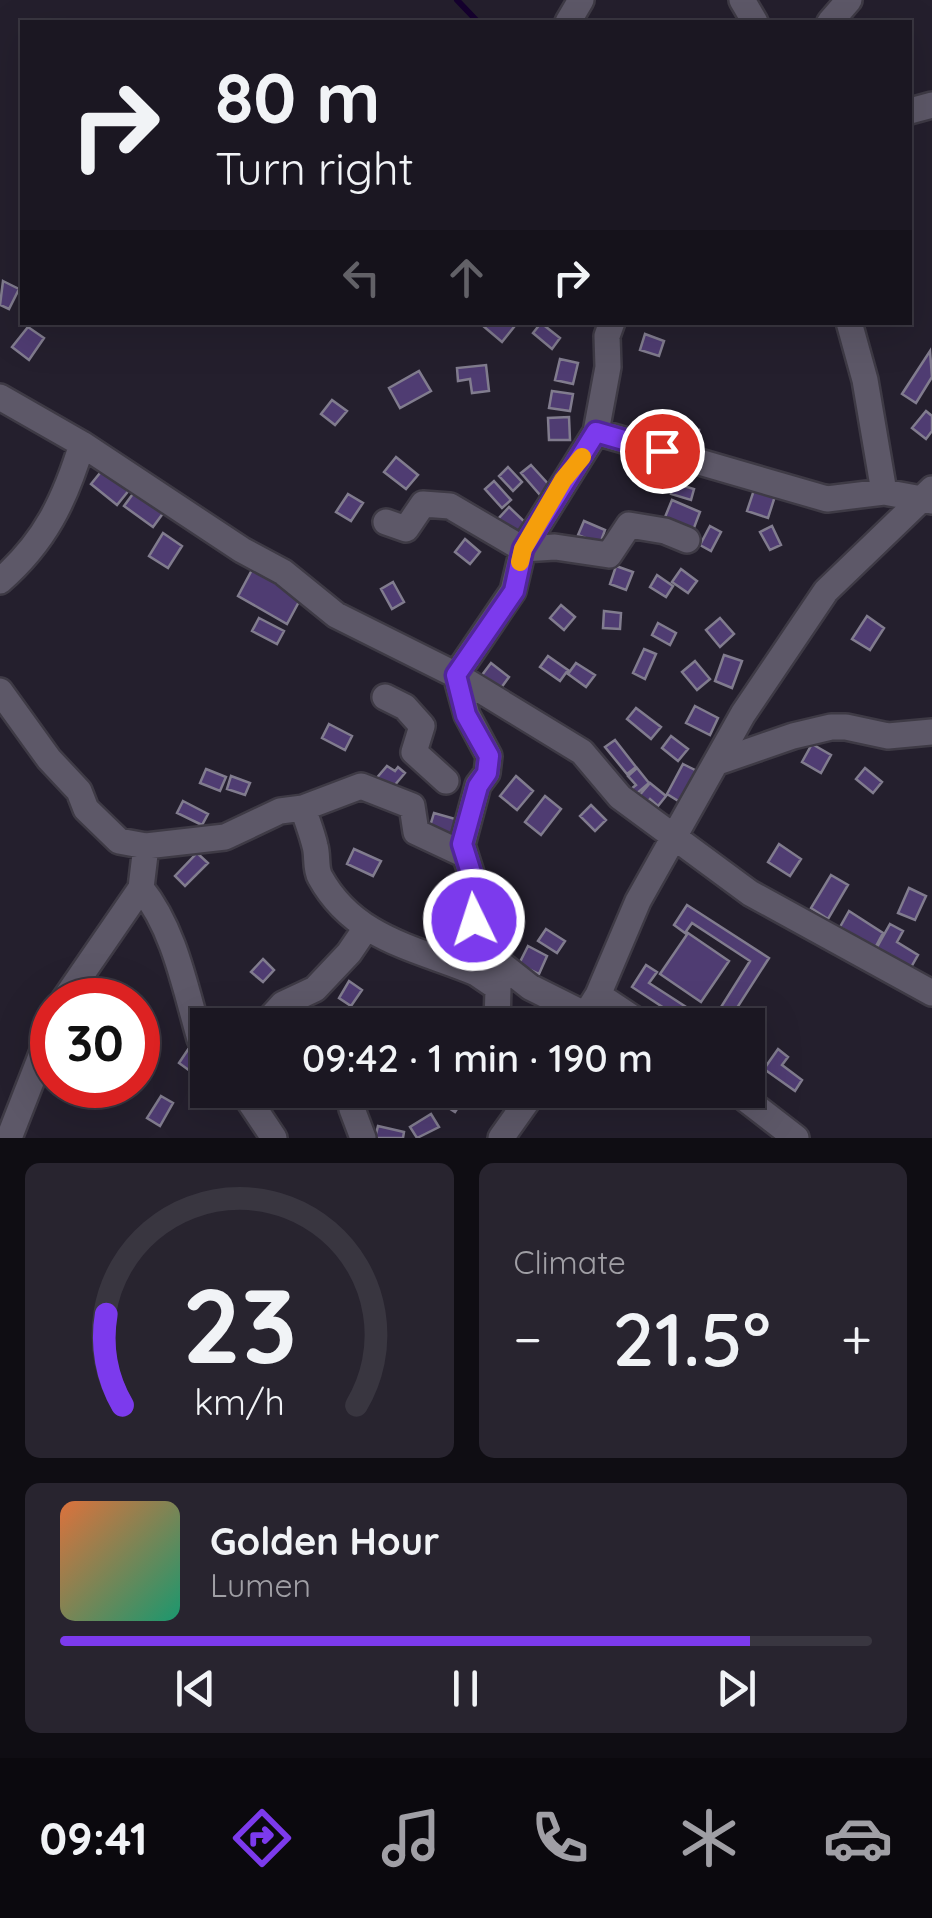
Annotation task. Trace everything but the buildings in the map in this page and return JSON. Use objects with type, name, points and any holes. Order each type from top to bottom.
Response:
[{"type":"street","points":[[832,20],[849,0]]},
{"type":"street","points":[[497,1008],[498,988],[479,961],[472,876],[462,844],[478,786],[487,773],[489,756],[466,715],[456,675],[514,591],[523,549],[596,432],[611,325]]},
{"type":"street","points":[[850,325],[865,380],[884,492]]},
{"type":"street","points":[[0,397],[82,444],[242,550],[283,572],[336,615],[456,675],[582,752],[620,797],[760,899],[932,994]]},
{"type":"street","points":[[596,432],[827,499],[884,492],[929,497]]},
{"type":"street","points":[[0,581],[23,561],[66,496],[82,444]]},
{"type":"street","points":[[590,1008],[638,901],[743,714],[826,591],[929,497]]},
{"type":"street","points":[[386,522],[404,530],[423,504],[450,506],[523,549],[555,547],[610,555],[628,525],[687,540]]},
{"type":"street","points":[[0,691],[48,759],[79,791],[86,809],[119,841],[146,846],[226,838],[280,810],[303,808],[361,786],[412,806],[416,832],[464,855]]},
{"type":"street","points":[[384,697],[405,707],[422,726]]},
{"type":"street","points":[[422,726],[466,715]]},
{"type":"street","points":[[422,726],[414,752],[446,781]]},
{"type":"street","points":[[718,762],[793,736],[831,728],[846,727],[888,736],[932,732]]},
{"type":"street","points":[[303,808],[316,850],[318,874],[366,928],[384,940],[428,953],[479,961],[579,1008]]},
{"type":"street","points":[[79,978],[141,888],[146,846]]},
{"type":"street","points":[[141,888],[156,907],[191,1008]]},
{"type":"street","points":[[280,1008],[315,989],[350,952],[366,928]]},
{"type":"street","points":[[9,1138],[30,1084]]},
{"type":"street","points":[[254,1108],[274,1138]]},
{"type":"street","points":[[352,1108],[363,1138]]},
{"type":"street","points":[[502,1138],[516,1108]]},
{"type":"street","points":[[757,1108],[796,1138]]},
{"type":"waterway","points":[[457,0],[476,20]]},
{"type":"slow traffic","points":[[520,562],[523,549],[563,480],[582,457]]},
{"type":"route","points":[[474,920],[472,876],[462,844],[478,786],[487,773],[489,756],[466,715],[456,675],[514,591],[523,549],[596,432],[662,451]]}]
